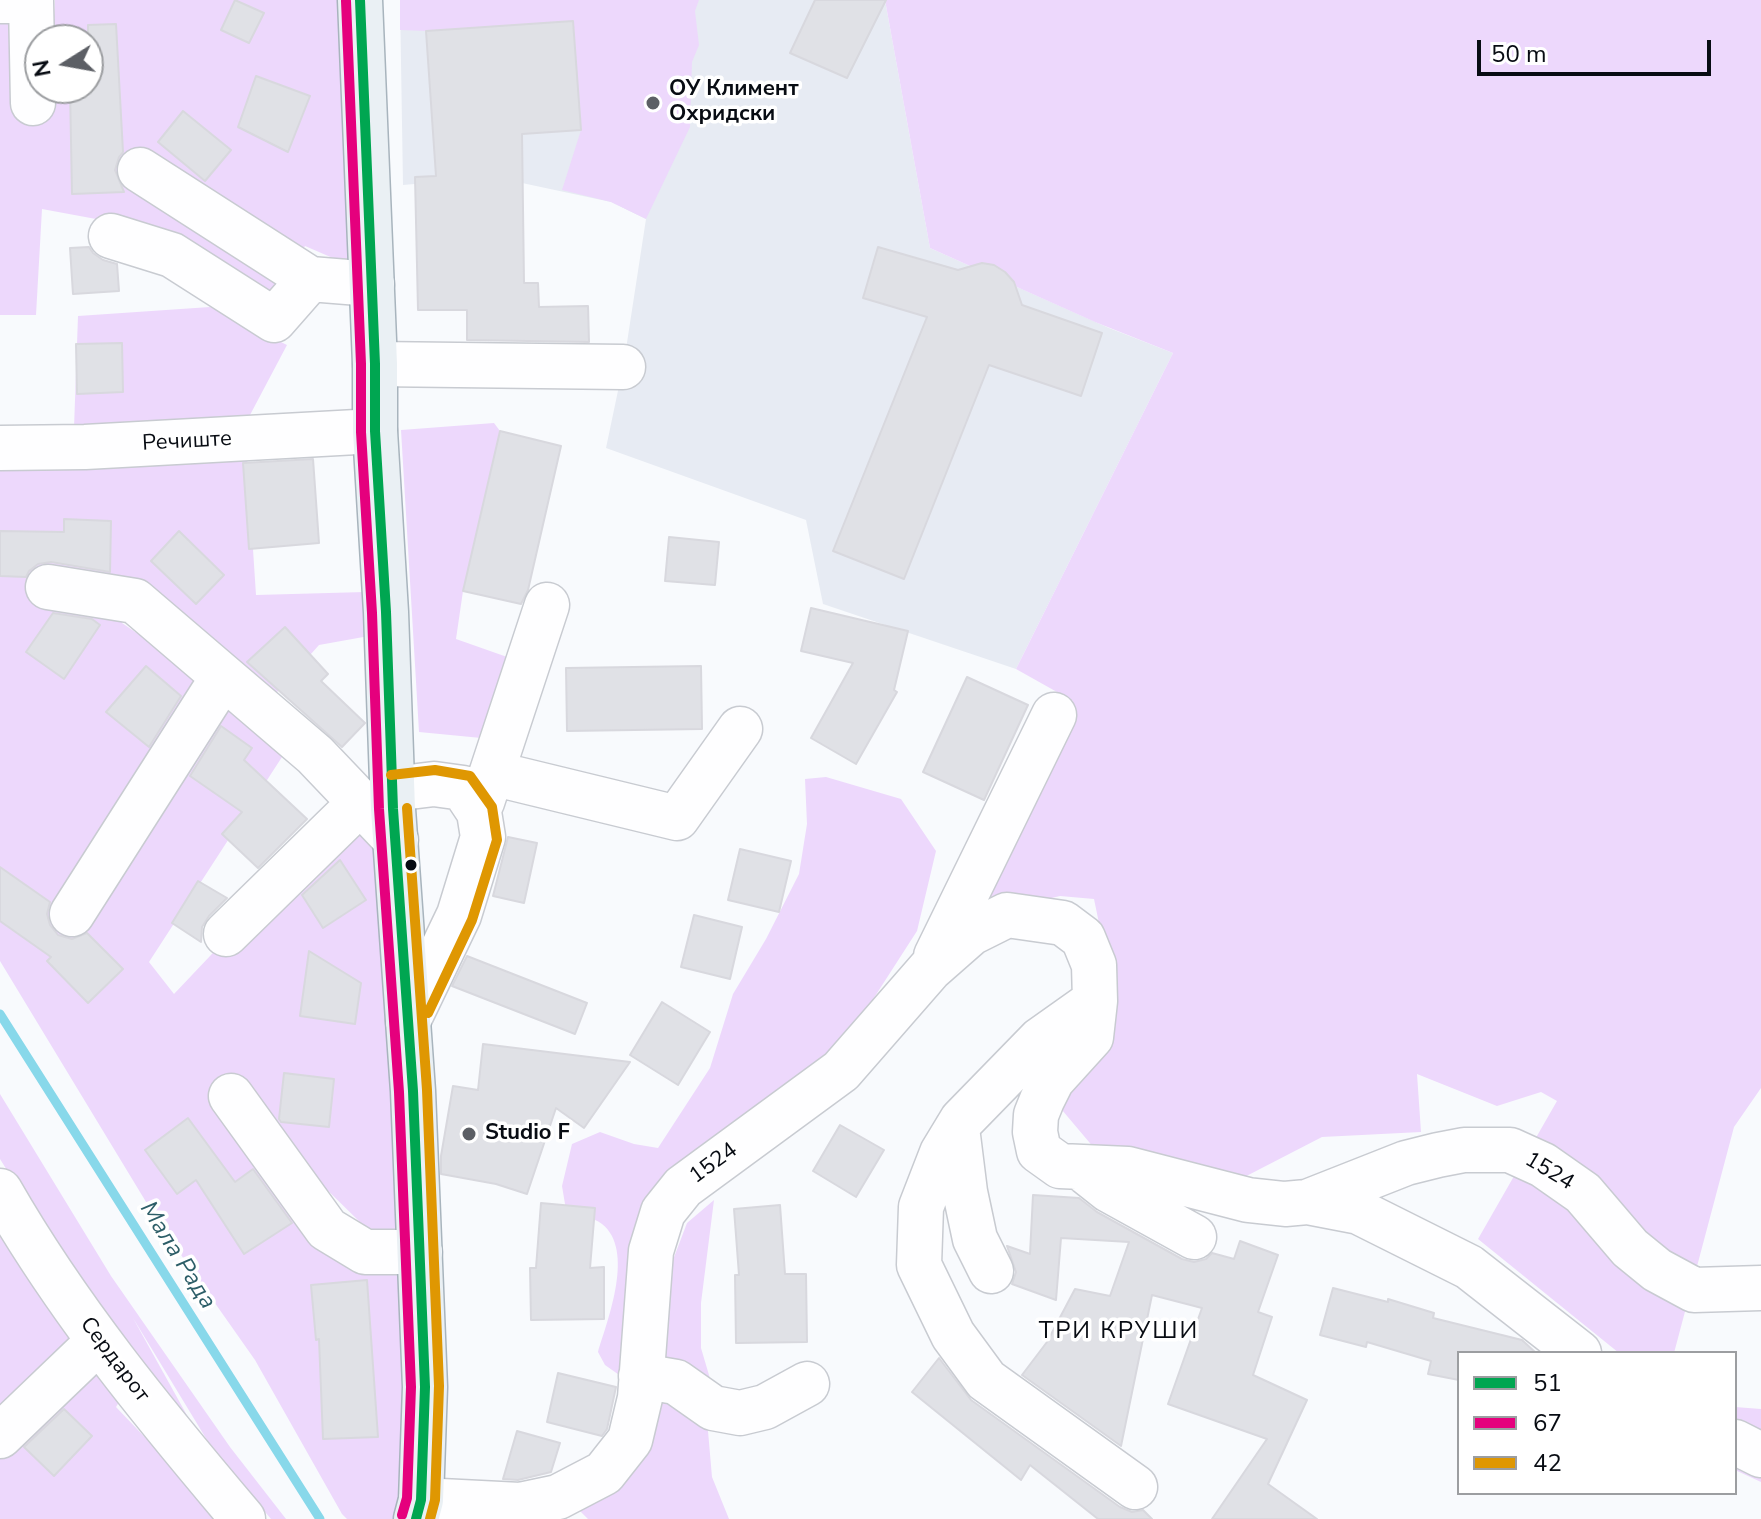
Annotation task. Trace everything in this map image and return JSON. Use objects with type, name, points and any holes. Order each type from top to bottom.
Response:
[{"type":"main road","points":[[360,0],[375,431],[386,612],[376,796],[396,840],[408,1021],[425,1387],[418,1509]]},
{"type":"street","points":[[0,1],[31,0],[31,24]]},
{"type":"street","points":[[140,170],[310,279],[372,284]]},
{"type":"street","points":[[111,236],[172,255],[274,320],[310,279]]},
{"type":"street","points":[[375,364],[623,367]]},
{"type":"street","name":"Речиште","points":[[0,448],[85,447],[375,431]]},
{"type":"street","points":[[48,587],[135,601],[315,755],[376,796]]},
{"type":"street","points":[[408,1021],[459,915],[483,837],[485,792],[547,605]]},
{"type":"street","points":[[72,914],[223,677]]},
{"type":"street","points":[[930,969],[1054,715]]},
{"type":"street","points":[[226,934],[376,796],[434,784],[677,818],[740,729]]},
{"type":"street","name":"1524","points":[[418,1509],[520,1505],[558,1497],[604,1473],[630,1440],[640,1398],[651,1251],[663,1212],[683,1187],[841,1071],[930,969],[971,933],[1007,915],[1063,923],[1083,938],[1094,965],[1095,1001],[1091,1037],[1052,1080],[1036,1115],[1035,1132],[1039,1151],[1060,1166],[1128,1169],[1248,1200],[1285,1204],[1307,1202],[1359,1212],[1469,1267],[1576,1351]]},
{"type":"street","points":[[1095,1001],[1040,1040],[957,1128],[942,1153],[921,1207],[919,1265],[953,1335],[986,1380],[1135,1487]]},
{"type":"street","points":[[231,1096],[327,1229],[365,1252],[420,1252]]},
{"type":"street","points":[[957,1128],[975,1239],[991,1271]]},
{"type":"street","name":"1524","points":[[1307,1202],[1406,1163],[1464,1150],[1510,1150],[1543,1165],[1583,1193],[1630,1248],[1657,1270],[1694,1290],[1761,1288]]},
{"type":"street","points":[[1080,1167],[1109,1190],[1194,1237]]},
{"type":"street","name":"Сердарот","points":[[0,1191],[31,1244],[99,1341],[163,1424],[243,1519]]},
{"type":"street","points":[[0,1436],[99,1341]]},
{"type":"street","points":[[641,1376],[676,1382],[713,1408],[740,1413],[765,1407],[807,1384]]},
{"type":"street","points":[[1737,1443],[1761,1455]]},
{"type":"shaded area","points":[[55,0],[349,0],[356,268],[305,246],[271,306],[123,224],[42,209],[36,315],[0,315],[0,7],[24,46],[24,104],[104,104],[104,24],[54,24]]},
{"type":"shaded area","points":[[400,0],[885,0],[930,248],[1109,328],[1173,353],[1016,669],[823,604],[806,520],[606,448],[624,362],[646,219],[611,202],[494,177],[403,185]]},
{"type":"shaded area","points":[[400,0],[699,0],[695,11],[699,45],[692,62],[690,127],[646,219],[611,202],[562,190],[581,130],[573,21],[400,30]]},
{"type":"shaded area","points":[[885,0],[1761,0],[1761,1088],[1734,1127],[1675,1351],[1617,1351],[1478,1239],[1557,1101],[1541,1092],[1497,1106],[1417,1074],[1421,1132],[1322,1137],[1229,1185],[1100,1155],[1062,1110],[1107,1015],[1106,957],[1094,899],[1060,896],[965,919],[1003,871],[1033,806],[1073,701],[1016,669],[1173,353],[1095,322],[930,248]]},
{"type":"shaded area","points":[[210,307],[287,345],[241,432],[74,428],[78,316]]},
{"type":"shaded area","points":[[494,423],[500,431],[463,591],[456,639],[527,664],[502,740],[419,732],[401,430]]},
{"type":"shaded area","points":[[247,458],[256,595],[365,592],[369,636],[319,645],[270,700],[126,595],[122,623],[219,689],[292,753],[282,757],[149,962],[174,994],[300,861],[355,818],[380,857],[405,1237],[367,1229],[312,1175],[347,1234],[406,1253],[405,1455],[394,1519],[347,1519],[342,1514],[255,1360],[160,1225],[0,961],[0,464]]},
{"type":"shaded area","points":[[826,777],[901,799],[936,851],[917,931],[870,1004],[793,1092],[709,1153],[622,1377],[605,1365],[598,1352],[616,1285],[617,1250],[612,1236],[602,1224],[566,1210],[562,1186],[572,1144],[600,1132],[634,1144],[658,1148],[710,1068],[733,994],[766,939],[799,874],[807,824],[805,779]]},
{"type":"shaded area","points":[[0,1094],[111,1276],[230,1447],[286,1519],[271,1519],[213,1450],[133,1318],[199,1437],[91,1305],[0,1159]]},
{"type":"shaded area","points":[[714,1200],[701,1303],[701,1348],[714,1392],[666,1370],[656,1334],[665,1281],[687,1223]]},
{"type":"shaded area","points":[[0,1222],[124,1394],[116,1407],[223,1519],[0,1519]]},
{"type":"shaded area","points":[[666,1383],[694,1400],[708,1431],[712,1477],[729,1519],[588,1519],[577,1508]]},
{"type":"shaded area","points":[[1737,1407],[1761,1409],[1761,1482],[1737,1471]]},
{"type":"building","points":[[235,0],[264,13],[249,43],[221,30]]},
{"type":"building","points":[[815,0],[886,0],[847,78],[790,53]]},
{"type":"building","points":[[573,21],[581,130],[522,134],[524,283],[538,283],[539,307],[588,306],[589,342],[467,340],[467,310],[418,310],[415,177],[436,176],[426,31]]},
{"type":"building","points":[[104,24],[116,24],[123,152],[115,170],[124,192],[72,194],[70,104],[104,104]]},
{"type":"building","points":[[256,76],[310,96],[288,152],[238,127]]},
{"type":"building","points":[[183,111],[231,150],[205,181],[158,142]]},
{"type":"building","points":[[89,247],[103,260],[117,264],[119,291],[73,294],[70,248]]},
{"type":"building","points":[[878,247],[958,270],[982,263],[994,265],[1014,282],[1022,305],[1102,333],[1081,396],[989,365],[904,579],[833,551],[927,317],[863,298]]},
{"type":"building","points":[[122,343],[123,392],[77,394],[76,344]]},
{"type":"building","points":[[500,431],[561,446],[528,590],[521,604],[463,591]]},
{"type":"building","points":[[313,459],[319,543],[249,549],[243,463]]},
{"type":"building","points":[[64,519],[111,521],[110,572],[51,562],[38,564],[26,577],[0,576],[0,531],[64,532]]},
{"type":"building","points":[[179,531],[224,575],[196,604],[151,561]]},
{"type":"building","points":[[669,537],[719,542],[715,585],[665,581]]},
{"type":"building","points":[[811,608],[908,631],[894,690],[897,692],[856,764],[811,738],[853,663],[801,651]]},
{"type":"building","points":[[53,613],[92,619],[100,625],[64,679],[26,652]]},
{"type":"building","points":[[285,627],[328,674],[321,681],[365,723],[342,747],[247,662]]},
{"type":"building","points":[[146,666],[181,696],[149,747],[106,712]]},
{"type":"building","points":[[701,666],[702,729],[567,731],[566,668]]},
{"type":"building","points":[[967,677],[1028,705],[984,800],[923,772]]},
{"type":"building","points":[[221,726],[252,748],[244,760],[307,819],[258,868],[222,834],[242,812],[190,776]]},
{"type":"building","points":[[508,837],[537,843],[524,903],[493,896]]},
{"type":"building","points":[[740,849],[791,861],[779,912],[728,900]]},
{"type":"building","points":[[340,860],[366,900],[323,928],[302,895]]},
{"type":"building","points":[[0,867],[50,902],[47,914],[50,925],[58,935],[72,939],[87,933],[123,969],[88,1003],[47,961],[51,957],[0,921]]},
{"type":"building","points":[[198,881],[227,898],[202,927],[201,942],[172,923]]},
{"type":"building","points":[[694,915],[742,927],[730,979],[681,967]]},
{"type":"building","points":[[309,951],[361,983],[355,1024],[300,1016]]},
{"type":"building","points":[[467,956],[587,1003],[575,1034],[452,986]]},
{"type":"building","points":[[662,1002],[710,1032],[678,1085],[630,1055]]},
{"type":"building","points":[[483,1044],[630,1062],[584,1128],[556,1108],[527,1194],[496,1184],[441,1174],[441,1156],[453,1086],[478,1090]]},
{"type":"building","points":[[284,1073],[334,1079],[329,1127],[281,1122]]},
{"type":"building","points":[[188,1118],[235,1182],[253,1169],[292,1223],[244,1254],[196,1180],[177,1194],[145,1150]]},
{"type":"building","points":[[840,1125],[884,1150],[856,1197],[813,1171]]},
{"type":"building","points":[[1033,1195],[1079,1198],[1097,1212],[1182,1259],[1194,1262],[1206,1259],[1212,1253],[1234,1259],[1240,1241],[1278,1255],[1258,1312],[1272,1317],[1253,1375],[1307,1400],[1268,1484],[1317,1519],[1212,1519],[1267,1439],[1168,1404],[1202,1308],[1152,1295],[1121,1446],[1022,1375],[1047,1342],[1075,1289],[1110,1296],[1129,1242],[1061,1238],[1056,1300],[1012,1284],[1016,1272],[1007,1246],[1030,1254]]},
{"type":"building","points":[[541,1203],[595,1208],[590,1268],[604,1267],[604,1319],[531,1320],[530,1268],[536,1268]]},
{"type":"building","points":[[780,1205],[785,1274],[806,1274],[807,1342],[736,1343],[735,1275],[739,1275],[734,1209]]},
{"type":"building","points":[[367,1280],[378,1437],[323,1439],[319,1339],[316,1340],[311,1285]]},
{"type":"building","points":[[1333,1288],[1388,1302],[1388,1299],[1434,1313],[1433,1318],[1522,1340],[1534,1351],[1457,1351],[1457,1380],[1428,1374],[1431,1361],[1367,1342],[1366,1347],[1320,1335]]},
{"type":"building","points":[[939,1358],[971,1400],[1120,1507],[1132,1512],[1143,1510],[1152,1519],[1098,1519],[1030,1465],[1021,1480],[912,1392]]},
{"type":"building","points":[[558,1373],[616,1387],[607,1429],[602,1436],[547,1422]]},
{"type":"building","points":[[64,1409],[92,1436],[54,1476],[24,1447]]},
{"type":"building","points":[[517,1431],[560,1443],[551,1472],[518,1480],[503,1479]]},
{"type":"waterway","name":"Мала Рада","points":[[0,1014],[320,1519]]},
{"type":"transit line","name":"51","points":[[360,0],[375,431],[393,809],[413,1091],[425,1387],[421,1500],[416,1519]]},
{"type":"transit line","name":"67","points":[[346,1],[361,432],[379,809],[399,1092],[411,1387],[407,1498],[402,1515]]},
{"type":"transit line","name":"42","points":[[391,775],[435,770],[470,776],[492,807],[497,840],[472,920],[428,1013]]},
{"type":"transit line","name":"42","points":[[407,808],[427,1090],[439,1386],[435,1500],[430,1519]]},
{"type":"place","name":"ОУ Климент Охридски","points":[[653,103]]},
{"type":"place","name":"Studio F","points":[[469,1134]]},
{"type":"district","name":"ТРИ КРУШИ","points":[[1119,1332]]}]
